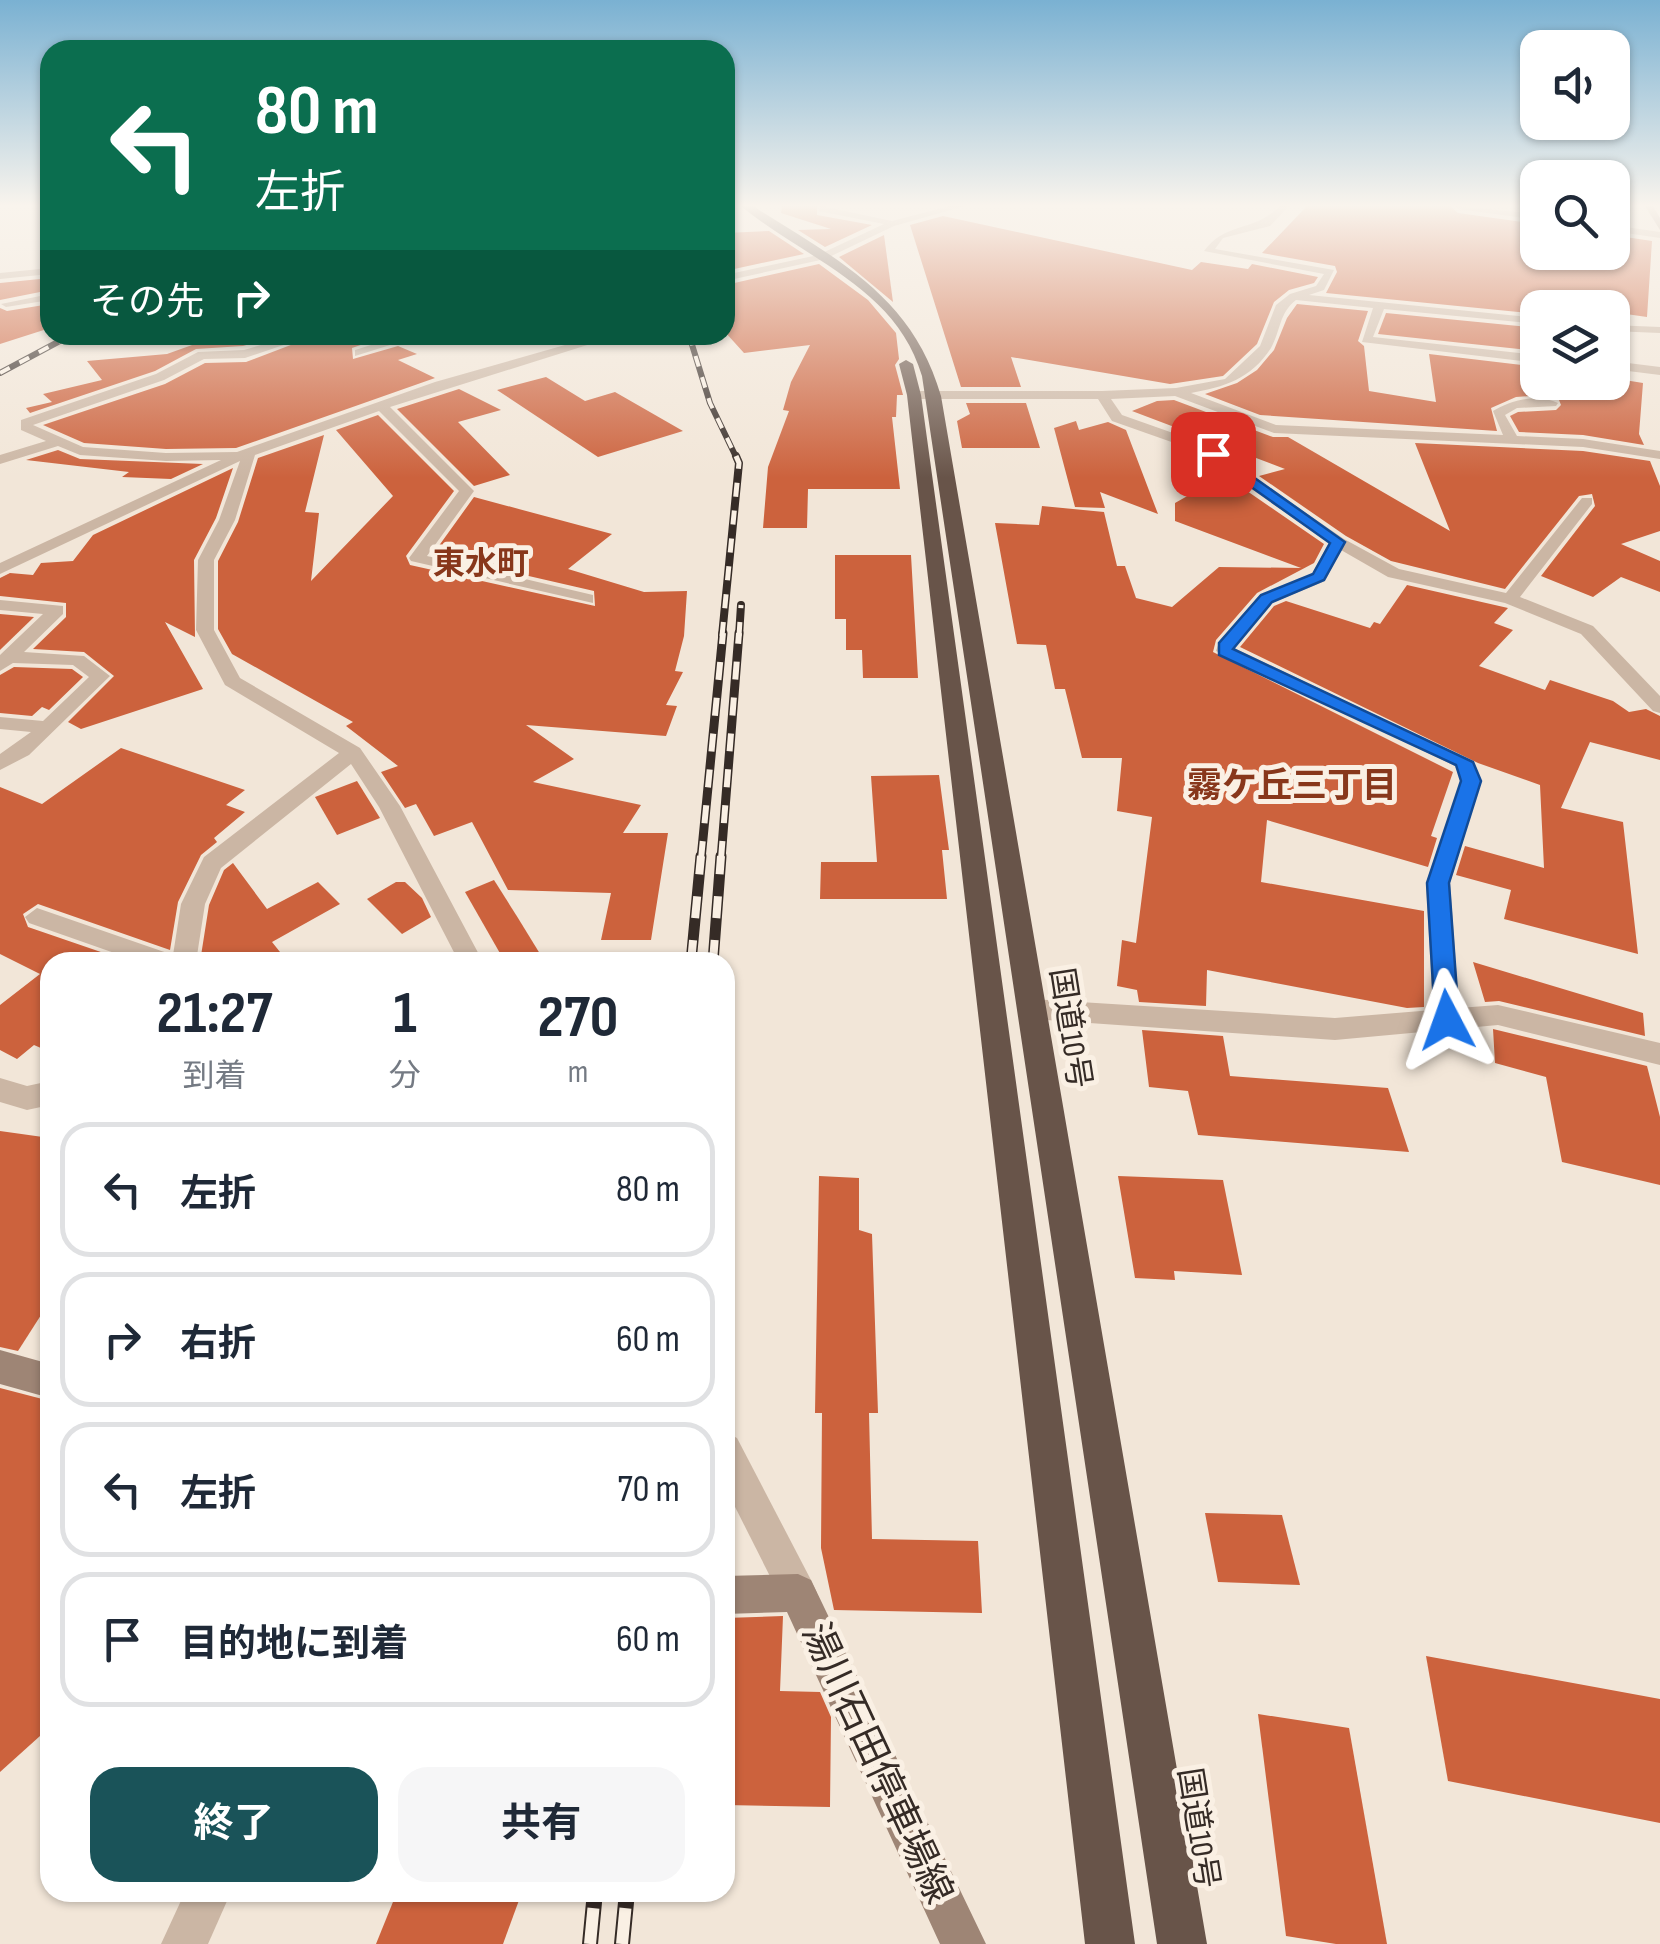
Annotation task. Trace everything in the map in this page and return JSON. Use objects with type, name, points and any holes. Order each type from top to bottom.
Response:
[{"type":"highway","name":"国道10号","points":[[856,297],[890,333],[924,395],[1032,1009],[1182,1944]]},
{"type":"highway","name":"国道10号","points":[[924,395],[1110,1944]]},
{"type":"main road","points":[[0,1367],[40,1378]]},
{"type":"main road","name":"湯川石田停車場線","points":[[735,1595],[798,1593],[963,1944]]},
{"type":"street","points":[[924,395],[1102,396],[1176,392],[1230,382],[1264,347],[1280,307],[1293,297]]},
{"type":"street","points":[[1299,297],[1379,308],[1443,308],[1520,319]]},
{"type":"street","points":[[6,304],[40,299]]},
{"type":"street","points":[[1379,308],[1366,340],[1520,357]]},
{"type":"street","points":[[1630,329],[1660,330]]},
{"type":"street","points":[[274,345],[246,354],[200,349],[160,377],[26,422],[26,427],[80,451],[249,457],[228,520],[206,560],[205,630],[232,681],[354,752],[389,806],[465,952]]},
{"type":"street","points":[[359,354],[385,345]]},
{"type":"street","points":[[0,568],[242,455],[380,406],[580,345]]},
{"type":"street","points":[[1630,367],[1660,371]]},
{"type":"street","points":[[1176,392],[1274,429],[1583,442],[1660,455]]},
{"type":"street","points":[[1102,396],[1117,418],[1202,448],[1338,542],[1394,573],[1510,599],[1588,630],[1660,708]]},
{"type":"street","points":[[1512,440],[1498,414],[1514,404],[1550,403]]},
{"type":"street","points":[[380,406],[467,491],[417,558],[587,599]]},
{"type":"street","points":[[0,460],[57,442]]},
{"type":"street","points":[[1510,599],[1587,501]]},
{"type":"street","points":[[1338,542],[1319,577],[1266,599],[1224,646],[1225,651],[1464,762],[1471,781],[1438,883],[1447,1020]]},
{"type":"street","points":[[0,604],[56,610],[4,661]]},
{"type":"street","points":[[0,763],[22,751],[100,676],[77,660],[4,661]]},
{"type":"street","points":[[0,724],[48,727]]},
{"type":"street","points":[[186,952],[194,904],[212,863],[354,752]]},
{"type":"street","points":[[37,917],[137,952]]},
{"type":"street","points":[[1032,1009],[1335,1029],[1498,1015],[1660,1054]]},
{"type":"street","points":[[0,1090],[27,1098],[40,1095]]},
{"type":"street","points":[[735,1470],[798,1593]]},
{"type":"street","points":[[184,1944],[204,1902]]},
{"type":"building","points":[[735,297],[864,297],[868,300],[896,333],[899,359],[895,365],[903,395],[897,395],[896,417],[892,417],[900,489],[808,489],[807,528],[763,528],[768,467],[789,411],[783,410],[791,382],[810,345],[744,353],[735,343]]},
{"type":"building","points":[[933,297],[1281,297],[1274,302],[1257,344],[1223,376],[1170,384],[1011,357],[1021,387],[961,387]]},
{"type":"building","points":[[1364,297],[1520,297],[1520,312]]},
{"type":"building","points":[[1630,297],[1648,297],[1647,317],[1630,315]]},
{"type":"building","points":[[1297,304],[1368,311],[1358,341],[1364,346],[1369,391],[1436,402],[1429,354],[1520,365],[1520,397],[1491,408],[1497,431],[1260,415],[1205,394],[1237,383],[1257,370],[1274,350]]},
{"type":"building","points":[[40,306],[40,331],[0,344],[0,308],[7,311]]},
{"type":"building","points":[[1386,313],[1520,326],[1520,349],[1378,334]]},
{"type":"building","points":[[192,345],[247,345],[196,349],[155,371],[30,413],[26,408],[52,402],[43,394],[102,380],[87,361],[167,354]]},
{"type":"building","points":[[291,345],[361,345],[352,348],[353,359],[398,346],[417,354],[398,360],[435,378],[236,448],[166,449],[84,443],[43,425],[165,384],[205,363],[246,362]]},
{"type":"building","points":[[546,377],[585,401],[615,392],[683,431],[598,457],[497,390]]},
{"type":"building","points":[[1630,381],[1643,383],[1639,434],[1644,445],[1583,435],[1519,432],[1510,416],[1556,410],[1561,405],[1559,400],[1630,400]]},
{"type":"building","points":[[459,389],[501,410],[458,422],[510,475],[474,486],[397,409]]},
{"type":"building","points":[[1174,400],[1273,437],[1288,437],[1450,531],[1415,443],[1583,451],[1650,461],[1660,486],[1660,531],[1621,544],[1660,561],[1660,592],[1621,577],[1593,597],[1541,576],[1595,506],[1592,494],[1579,496],[1505,589],[1391,561],[1346,536],[1259,476],[1285,469],[1132,411],[1157,401]]},
{"type":"building","points":[[966,403],[1026,403],[1040,448],[962,448],[957,421],[970,414]]},
{"type":"building","points":[[378,415],[454,491],[406,556],[410,565],[595,606],[594,591],[433,554],[474,497],[612,534],[568,569],[644,592],[687,591],[684,636],[675,671],[683,672],[666,705],[677,706],[666,736],[526,725],[574,759],[533,782],[641,805],[623,833],[668,833],[651,940],[601,940],[611,893],[508,890],[472,822],[434,836],[416,804],[405,808],[381,772],[398,766],[346,726],[353,722],[232,654],[218,629],[218,561],[238,522],[258,458],[324,435],[305,512],[319,513],[311,581],[393,496],[336,430]]},
{"type":"building","points":[[1076,421],[1079,430],[1108,422],[1126,430],[1158,514],[1100,492],[1105,508],[1075,507],[1054,428]]},
{"type":"building","points":[[58,450],[80,459],[203,464],[171,479],[122,477],[129,472],[26,460]]},
{"type":"building","points":[[233,468],[216,518],[194,560],[195,637],[165,622],[203,689],[81,729],[68,722],[114,676],[84,652],[33,649],[66,617],[66,603],[0,596],[0,578],[10,573],[33,575],[41,563],[73,561],[93,535]]},
{"type":"building","points":[[1234,482],[1324,544],[1314,563],[1257,593],[1216,640],[1213,652],[1453,772],[1431,836],[1437,838],[1428,867],[1267,820],[1261,882],[1424,911],[1424,1007],[1407,1008],[1207,970],[1206,1006],[1139,1002],[1137,990],[1117,986],[1122,940],[1136,943],[1152,817],[1117,811],[1122,758],[1082,758],[1065,689],[1055,689],[1046,645],[1017,644],[995,523],[1039,525],[1042,506],[1104,512],[1117,566],[1125,566],[1136,598],[1172,607],[1219,567],[1301,568],[1175,521],[1175,503],[1198,490]]},
{"type":"building","points":[[835,555],[911,555],[918,678],[863,678],[862,650],[846,650],[846,619],[835,619]]},
{"type":"building","points":[[1407,585],[1508,608],[1494,623],[1513,630],[1479,666],[1545,690],[1550,680],[1613,701],[1629,712],[1646,709],[1660,716],[1660,760],[1590,742],[1561,808],[1623,822],[1638,954],[1504,919],[1511,890],[1456,875],[1465,846],[1544,868],[1540,785],[1478,763],[1240,647],[1274,606],[1286,601],[1370,628],[1374,622],[1380,624]]},
{"type":"building","points":[[0,614],[34,617],[0,650]]},
{"type":"building","points":[[14,667],[72,669],[83,677],[49,710],[42,707],[32,716],[0,713],[0,675]]},
{"type":"building","points":[[121,748],[245,790],[226,805],[245,812],[214,838],[217,842],[201,855],[178,902],[170,950],[38,904],[23,914],[28,927],[101,952],[40,952],[40,974],[0,954],[0,787],[42,804]]},
{"type":"building","points":[[939,775],[949,850],[942,850],[947,899],[820,899],[821,862],[877,862],[871,776]]},
{"type":"building","points":[[357,781],[380,818],[337,835],[315,797]]},
{"type":"building","points":[[233,863],[267,909],[318,882],[340,904],[272,942],[280,952],[202,952],[209,905],[224,870]]},
{"type":"building","points":[[494,880],[539,952],[499,952],[465,892]]},
{"type":"building","points":[[396,882],[405,882],[422,898],[431,917],[402,934],[367,899]]},
{"type":"building","points":[[1473,962],[1643,1013],[1645,1036],[1499,1001],[1485,1002]]},
{"type":"building","points":[[40,974],[40,1048],[34,1045],[17,1059],[0,1050],[0,1005]]},
{"type":"building","points":[[1493,1029],[1647,1066],[1660,1117],[1660,1185],[1562,1162],[1546,1077],[1495,1063]]},
{"type":"building","points":[[1142,1030],[1223,1036],[1230,1076],[1388,1088],[1409,1152],[1198,1135],[1188,1091],[1149,1087]]},
{"type":"building","points":[[0,1131],[40,1137],[40,1317],[18,1351],[0,1347]]},
{"type":"building","points":[[819,1176],[859,1178],[859,1230],[872,1234],[878,1413],[869,1413],[872,1539],[978,1541],[982,1613],[834,1610],[821,1548],[822,1413],[815,1413]]},
{"type":"building","points":[[1118,1176],[1223,1180],[1242,1275],[1174,1271],[1175,1280],[1135,1278]]},
{"type":"building","points":[[0,1388],[40,1398],[40,1736],[0,1772]]},
{"type":"building","points":[[1205,1513],[1282,1515],[1300,1585],[1218,1582]]},
{"type":"building","points":[[783,1616],[780,1691],[820,1692],[831,1717],[830,1807],[735,1805],[735,1618]]},
{"type":"building","points":[[1426,1656],[1660,1699],[1660,1823],[1448,1781]]},
{"type":"building","points":[[1258,1714],[1349,1728],[1387,1944],[1336,1944],[1286,1936]]},
{"type":"building","points":[[393,1902],[518,1902],[503,1944],[376,1944]]},
{"type":"railway","points":[[0,373],[52,345]]},
{"type":"railway","points":[[692,345],[710,403],[737,459]]},
{"type":"railway","points":[[722,636],[739,463],[736,456]]},
{"type":"railway","points":[[739,636],[741,605]]},
{"type":"railway","points":[[701,859],[723,633]]},
{"type":"railway","points":[[721,859],[739,633]]},
{"type":"railway","points":[[692,952],[701,856]]},
{"type":"railway","points":[[714,952],[721,856]]},
{"type":"railway","points":[[590,1944],[594,1902]]},
{"type":"railway","points":[[622,1944],[626,1902]]},
{"type":"district","name":"東水町","points":[[481,563]]},
{"type":"district","name":"霧ケ丘三丁目","points":[[1292,785]]},
{"type":"route","points":[[1213,454],[1338,542],[1319,577],[1266,599],[1224,646],[1228,655],[1464,762],[1471,781],[1438,883],[1447,1020]]}]
